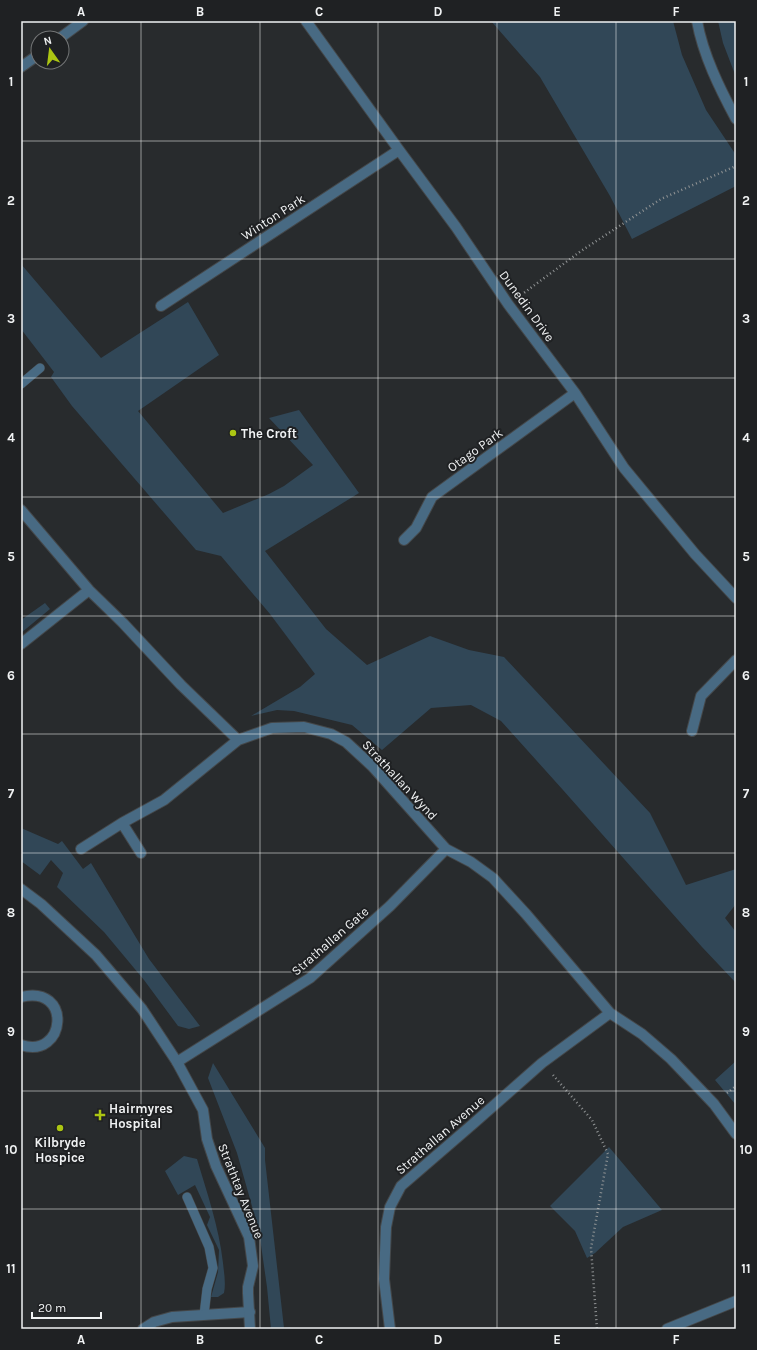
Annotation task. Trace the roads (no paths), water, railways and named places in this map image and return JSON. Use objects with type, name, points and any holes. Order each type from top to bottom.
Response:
[{"type":"street","points":[[70,31],[83,21]]},
{"type":"street","name":"Dunedin Drive","points":[[306,21],[456,227],[508,304],[575,393],[624,468],[695,554],[736,598]]},
{"type":"street","points":[[696,21],[711,66],[736,119]]},
{"type":"street","points":[[21,67],[30,61]]},
{"type":"street","name":"Winton Park","points":[[161,306],[399,150]]},
{"type":"street","name":"Otago Park","points":[[404,540],[416,528],[432,497],[575,393]]},
{"type":"street","points":[[21,510],[89,590],[123,623],[181,685],[238,740]]},
{"type":"street","points":[[21,644],[89,590]]},
{"type":"street","points":[[692,731],[701,696],[736,660]]},
{"type":"street","name":"Strathallan Wynd","points":[[81,849],[122,823],[164,800],[238,740],[272,728],[304,727],[331,734],[346,742],[372,766],[446,849]]},
{"type":"street","points":[[122,823],[141,853]]},
{"type":"street","points":[[446,849],[471,862],[493,878],[526,914],[610,1013],[642,1034],[671,1059],[714,1104],[736,1134]]},
{"type":"street","name":"Strathallan Gate","points":[[177,1062],[310,978],[390,906],[446,849]]},
{"type":"street","name":"Strathtay Avenue","points":[[21,890],[41,904],[96,955],[142,1009],[177,1062],[203,1110],[207,1139],[216,1166],[248,1237],[253,1266],[248,1287],[250,1329]]},
{"type":"street","points":[[21,997],[38,995],[46,999],[57,1013],[58,1022],[56,1031],[44,1044],[23,1049]]},
{"type":"street","name":"Strathallan Avenue","points":[[390,1329],[384,1279],[386,1227],[390,1207],[401,1186],[542,1063],[610,1013]]},
{"type":"street","points":[[667,1329],[736,1301]]},
{"type":"street","points":[[143,1329],[154,1322],[172,1317],[250,1312]]},
{"type":"lane","points":[[21,384],[40,368]]},
{"type":"lane","points":[[186,1198],[209,1247],[213,1268],[207,1290],[204,1315]]},
{"type":"lane","points":[[383,1329],[390,1329]]},
{"type":"place","name":"The Croft","points":[[233,433]]},
{"type":"place","name":"Hairmyres Hospital","points":[[100,1115]]},
{"type":"place","name":"Kilbryde Hospice","points":[[60,1128]]}]
